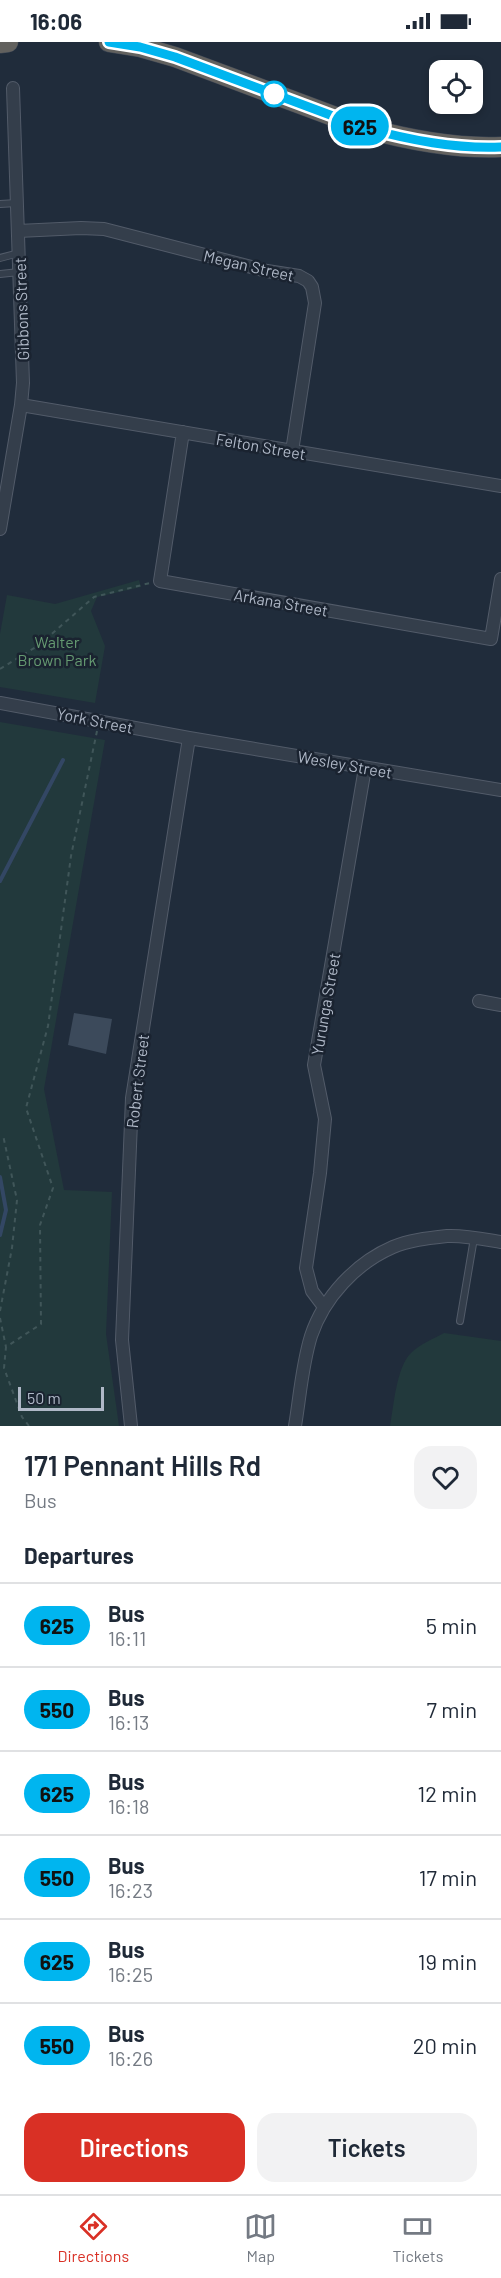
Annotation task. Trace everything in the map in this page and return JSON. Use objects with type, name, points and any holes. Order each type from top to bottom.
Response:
[{"type":"highway","points":[[0,43],[8,42]]},
{"type":"highway","points":[[109,42],[175,53],[365,128],[434,144],[501,147]]},
{"type":"street","name":"Gibbons Street","points":[[0,529],[23,383],[13,88]]},
{"type":"street","name":"Megan Street","points":[[18,231],[104,229],[267,271],[298,276],[308,281],[312,287],[315,303],[292,451]]},
{"type":"street","name":"Felton Street","points":[[21,405],[501,486]]},
{"type":"street","points":[[160,581],[183,432]]},
{"type":"street","name":"Arkana Street","points":[[160,581],[491,639],[501,579]]},
{"type":"street","name":"York Street","points":[[0,703],[189,738]]},
{"type":"street","name":"Wesley Street","points":[[189,738],[501,790]]},
{"type":"street","name":"Robert Street","points":[[131,1426],[122,1340],[132,1098],[189,738]]},
{"type":"street","name":"Yurunga Street","points":[[324,1307],[312,1291],[307,1279],[306,1268],[320,1173],[325,1119],[314,1065],[365,768]]},
{"type":"street","points":[[479,1001],[501,1005]]},
{"type":"street","points":[[295,1426],[305,1361],[312,1334],[324,1307],[342,1284],[367,1262],[393,1247],[448,1236],[501,1242]]},
{"type":"lane","points":[[0,204],[17,203]]},
{"type":"lane","points":[[0,258],[19,253]]},
{"type":"lane","points":[[0,274],[20,272]]},
{"type":"lane","points":[[460,1321],[474,1238]]},
{"type":"path","points":[[0,669],[39,645],[94,597],[160,581]]},
{"type":"path","points":[[6,1347],[41,1324],[40,1225],[53,1188],[26,1108],[48,1026],[71,856],[99,721]]},
{"type":"path","points":[[0,1311],[12,1248],[17,1200],[3,1135]]},
{"type":"path","points":[[0,1318],[6,1347],[4,1368],[22,1417],[28,1426]]},
{"type":"green space","name":"Walter Brown Park","points":[[139,580],[141,587],[97,597],[91,611],[105,646],[95,703],[0,687],[0,634],[7,595],[55,604]]},
{"type":"green space","points":[[0,722],[105,740],[44,1089],[64,1190],[112,1192],[106,1334],[119,1426],[0,1426]]},
{"type":"green space","points":[[444,1333],[501,1341],[501,1426],[390,1426],[399,1377],[406,1360],[418,1347]]},
{"type":"building","points":[[74,1013],[112,1019],[106,1054],[68,1045]]},
{"type":"waterway","points":[[0,881],[63,760]]},
{"type":"waterway","points":[[0,1177],[6,1210],[0,1235]]},
{"type":"bus line","name":"625","points":[[109,42],[140,47],[175,57],[365,128],[409,140],[466,147],[501,147]]}]
